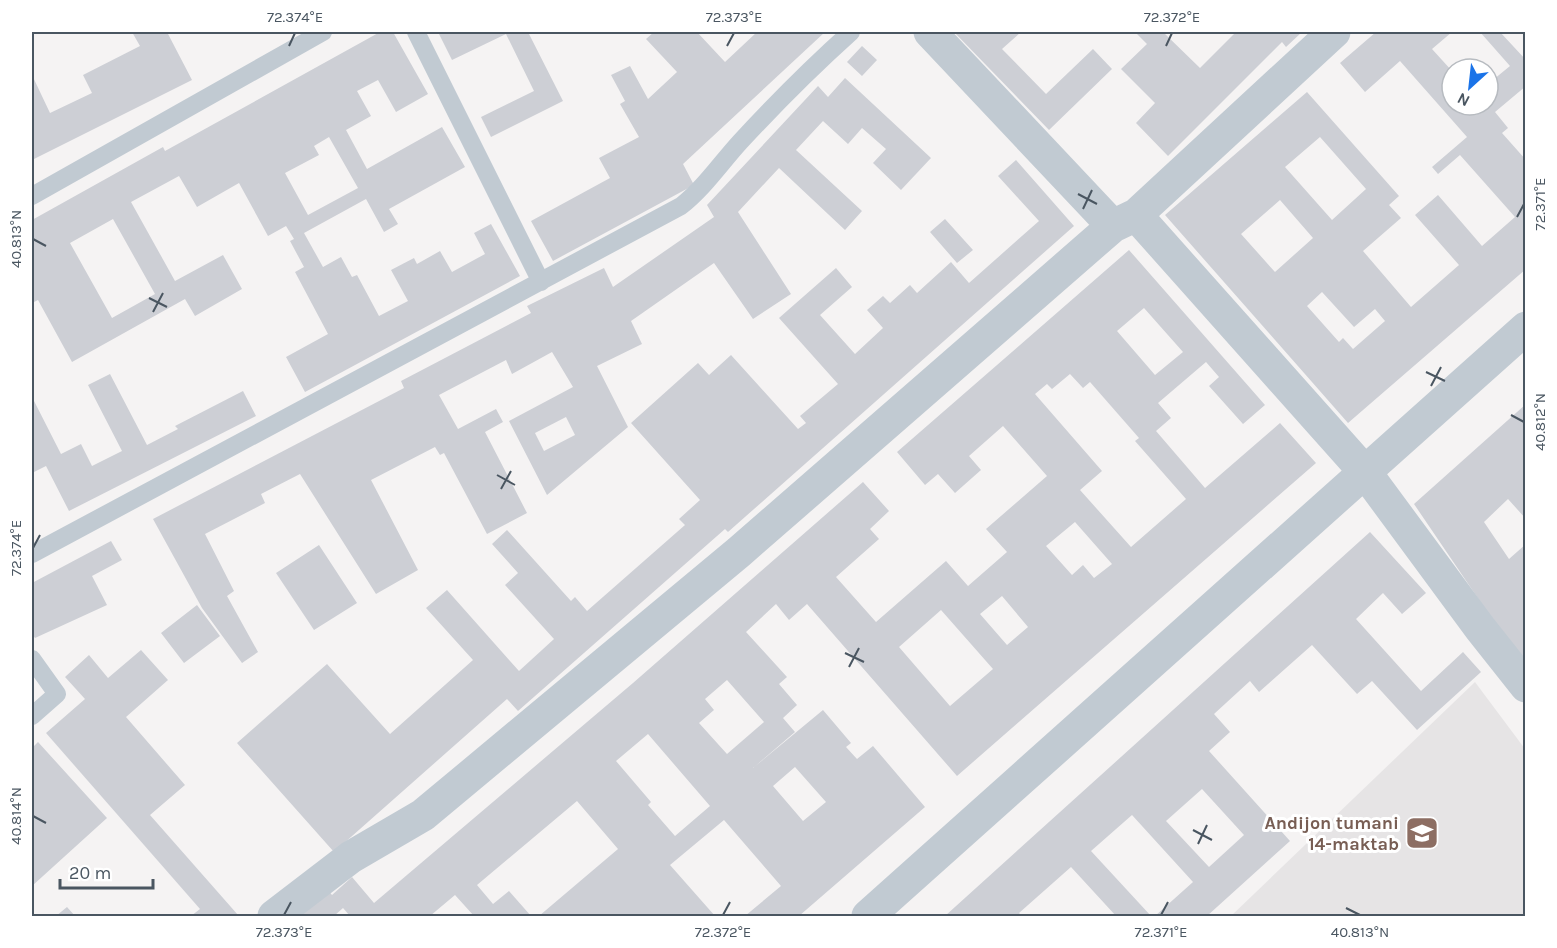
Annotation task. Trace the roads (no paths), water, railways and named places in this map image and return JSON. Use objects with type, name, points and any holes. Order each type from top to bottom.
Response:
[{"type":"street","points":[[930,32],[1125,221],[1365,472],[1480,628],[1526,686]]},
{"type":"street","points":[[274,916],[351,857],[423,815],[739,552],[1125,221],[1334,32]]},
{"type":"street","points":[[868,916],[1526,328]]},
{"type":"lane","points":[[32,196],[323,32]]},
{"type":"lane","points":[[416,32],[541,282]]},
{"type":"lane","points":[[32,554],[681,206],[697,193],[797,81],[851,32]]},
{"type":"lane","points":[[32,659],[57,694],[32,716]]},
{"type":"place","name":"Andijon tumani 14-maktab","points":[[1422,833]]}]
